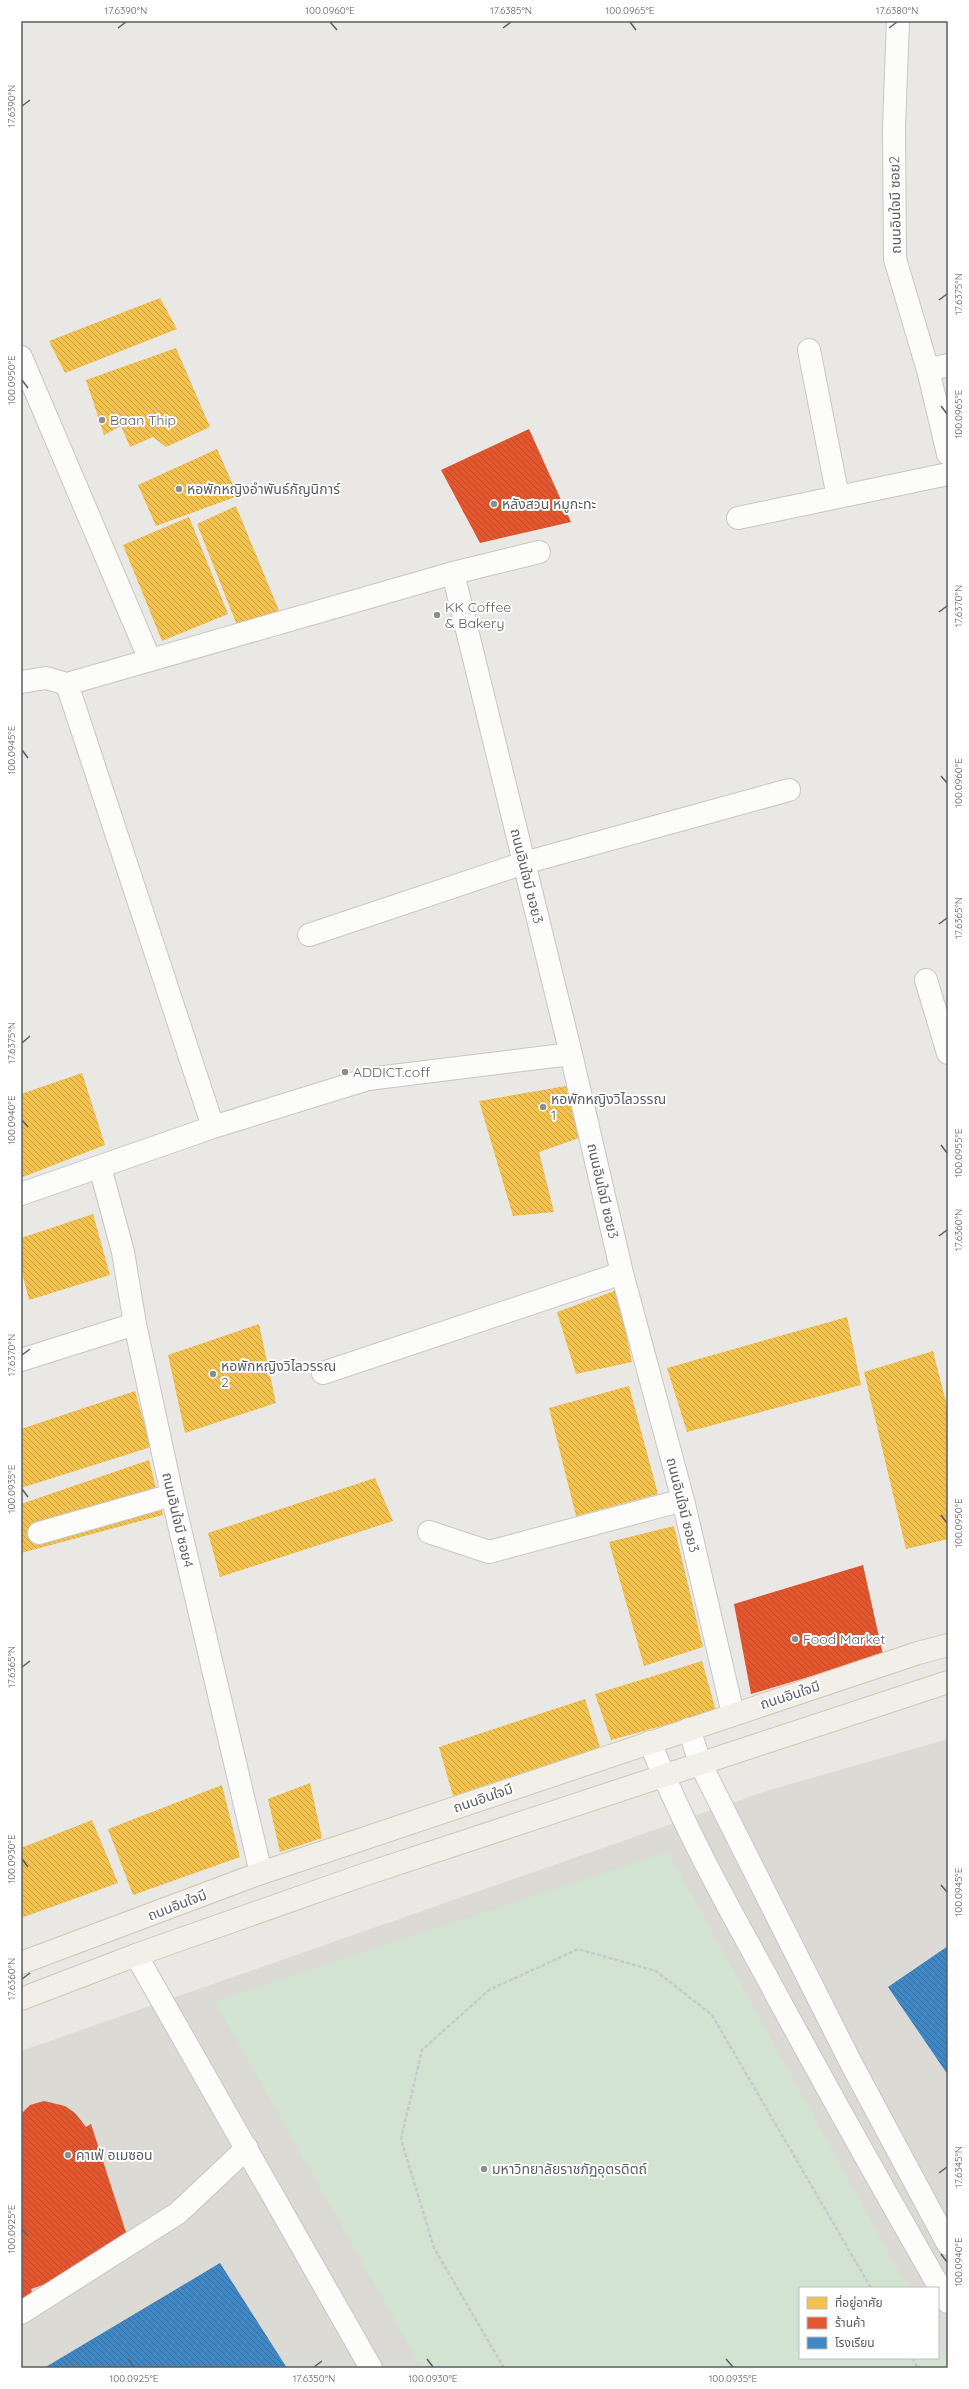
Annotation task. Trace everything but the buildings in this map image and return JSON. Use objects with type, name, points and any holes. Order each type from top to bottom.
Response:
[{"type":"main road","name":"ถนนอินใจมี","points":[[21,1963],[261,1873],[733,1714],[918,1653],[948,1645]]},
{"type":"main road","points":[[21,1999],[136,1955],[366,1874],[948,1682]]},
{"type":"street","name":"ถนนอินใจมี ซอย2","points":[[898,21],[894,126],[896,259],[938,368],[948,454]]},
{"type":"street","points":[[809,350],[838,497]]},
{"type":"street","points":[[21,357],[150,660]]},
{"type":"street","points":[[738,518],[948,474]]},
{"type":"street","points":[[21,682],[46,678],[67,684],[453,573],[539,552]]},
{"type":"street","name":"ถนนอินใจมี ซอย3","points":[[453,573],[571,1054],[622,1273],[683,1500],[733,1714]]},
{"type":"street","points":[[67,684],[213,1127]]},
{"type":"street","points":[[309,935],[524,863],[789,790]]},
{"type":"street","points":[[926,980],[948,1053]]},
{"type":"street","points":[[21,1194],[213,1127],[368,1079],[571,1054]]},
{"type":"street","name":"ถนนอินใจมี ซอย4","points":[[100,1167],[123,1252],[135,1324],[172,1495],[261,1873]]},
{"type":"street","points":[[323,1373],[622,1273]]},
{"type":"street","points":[[21,1360],[135,1324]]},
{"type":"street","points":[[39,1533],[172,1495]]},
{"type":"street","points":[[429,1532],[489,1552],[683,1500]]},
{"type":"street","points":[[689,1729],[700,1763],[852,2065],[948,2244]]},
{"type":"street","points":[[650,1742],[663,1775],[715,1882],[825,2085],[948,2302]]},
{"type":"street","points":[[136,1955],[371,2368]]},
{"type":"street","points":[[21,2313],[178,2213],[247,2148]]},
{"type":"street","points":[[893,2205],[918,2188]]},
{"type":"path","points":[[504,2368],[434,2248],[401,2139],[422,2050],[489,1990],[578,1950],[656,1970],[712,2015],[870,2287]]},
{"type":"path","points":[[913,2359],[918,2368]]},
{"type":"shaded area","name":"มหาวิทยาลัยราชภัฏอุตรดิตถ์","points":[[948,1739],[948,2368],[21,2368],[21,2051],[766,1791]]},
{"type":"green space","points":[[668,1852],[907,2287],[799,2287],[799,2359],[939,2359],[939,2344],[948,2361],[948,2368],[422,2368],[215,2001]]},
{"type":"place","name":"Baan Thip","points":[[102,420]]},
{"type":"place","name":"หอพักหญิงอำพันธ์กัญนิการ์","points":[[179,489]]},
{"type":"place","name":"หลังสวน หมูกะทะ","points":[[494,504]]},
{"type":"place","name":"KK Coffee & Bakery","points":[[437,615]]},
{"type":"place","name":"ADDICT.coff","points":[[345,1072]]},
{"type":"place","name":"หอพักหญิงวิไลวรรณ 1","points":[[543,1107]]},
{"type":"place","name":"หอพักหญิงวิไลวรรณ 2","points":[[213,1374]]},
{"type":"place","name":"Food Market","points":[[795,1639]]},
{"type":"place","name":"คาเฟ่ อเมซอน","points":[[68,2155]]},
{"type":"place","name":"มหาวิทยาลัยราชภัฏอุตรดิตถ์","points":[[484,2169]]}]
